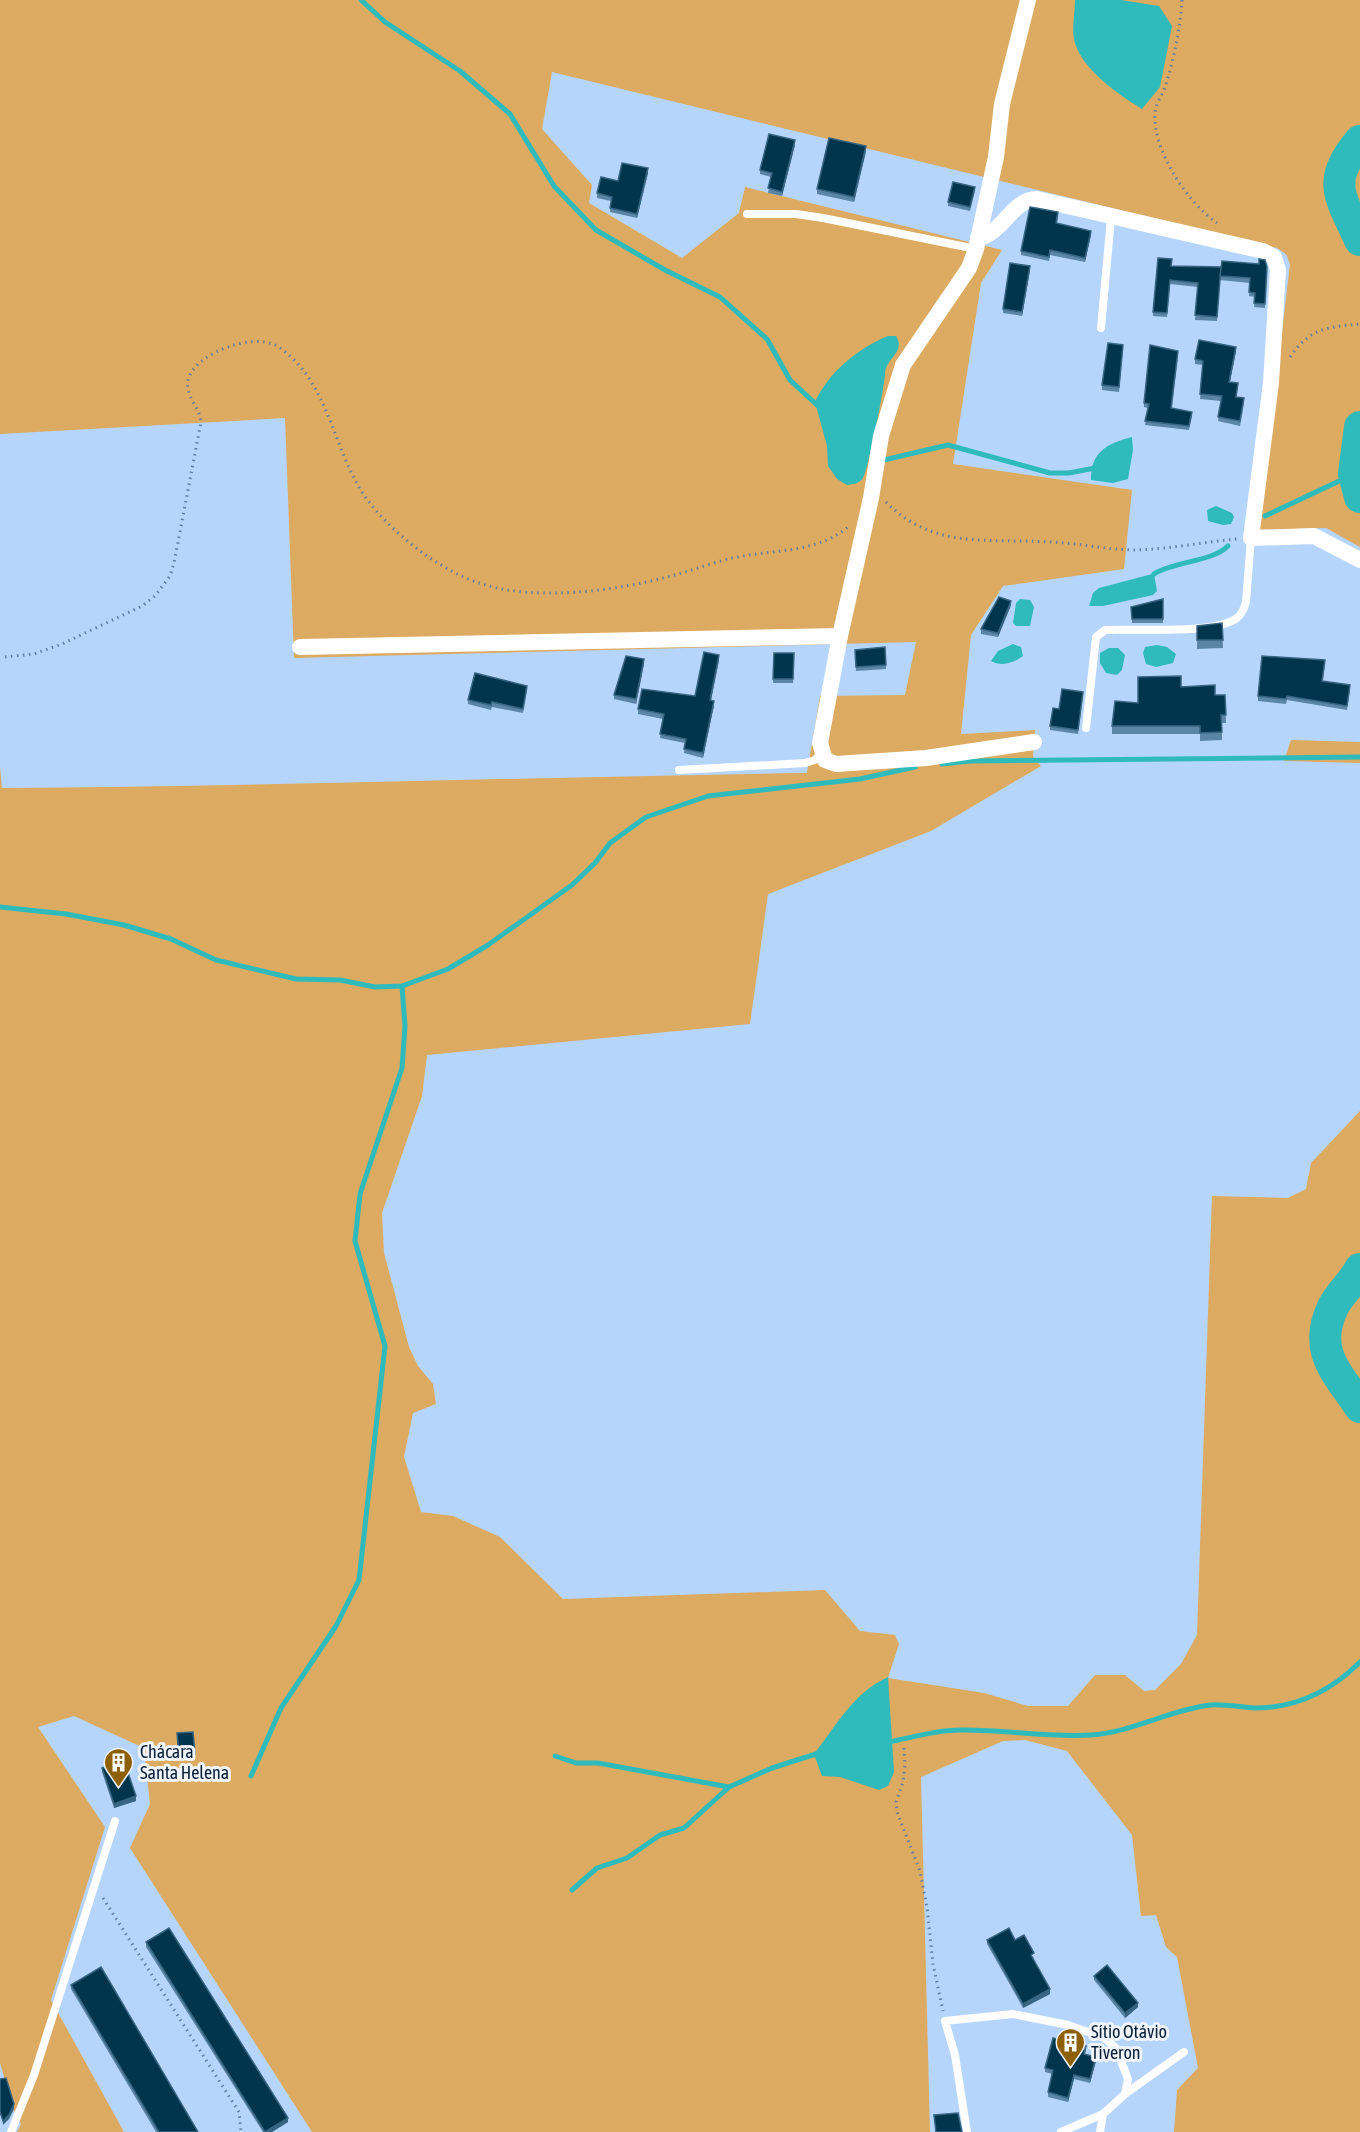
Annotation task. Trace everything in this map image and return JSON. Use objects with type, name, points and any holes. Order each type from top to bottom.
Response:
[{"type":"street","points":[[1028,0],[1002,104],[996,157],[977,243],[969,268],[903,365],[881,436],[820,743],[821,753],[825,760],[837,764],[926,758],[1034,742]]},
{"type":"street","points":[[977,243],[995,231],[1020,204],[1030,199],[1263,251],[1274,257],[1278,270],[1271,383],[1251,538],[1314,536],[1360,560]]},
{"type":"street","points":[[300,647],[840,636]]},
{"type":"lane","points":[[747,214],[796,214],[977,243]]},
{"type":"lane","points":[[1101,328],[1111,218]]},
{"type":"lane","points":[[1086,728],[1096,637],[1105,630],[1190,628],[1235,620],[1243,611],[1246,602],[1251,538]]},
{"type":"lane","points":[[679,770],[805,763],[815,760],[821,753]]},
{"type":"lane","points":[[10,2132],[34,2075],[93,1882],[108,1848],[115,1821]]},
{"type":"lane","points":[[968,2132],[955,2055],[945,2021],[1013,2014],[1068,2025],[1103,2037],[1116,2048],[1124,2063],[1128,2079],[1125,2094]]},
{"type":"lane","points":[[1061,2132],[1103,2114],[1125,2094],[1184,2052]]},
{"type":"lane","points":[[1100,2132],[1103,2114]]},
{"type":"path","points":[[1182,0],[1180,26],[1165,88],[1157,103],[1155,120],[1168,161],[1179,183],[1207,216],[1226,228]]},
{"type":"path","points":[[1271,383],[1299,344],[1318,328],[1358,325]]},
{"type":"path","points":[[6,657],[34,654],[62,644],[142,606],[163,586],[174,563],[201,422],[199,412],[189,395],[189,379],[201,363],[243,341],[256,340],[274,345],[304,371],[318,395],[354,476],[372,507],[434,560],[478,583],[498,588],[570,592],[644,582],[758,553],[816,546],[852,524]]},
{"type":"path","points":[[873,483],[884,499],[909,521],[944,536],[1137,550],[1251,538]]},
{"type":"path","points":[[904,1748],[905,1765],[903,1782],[896,1802],[897,1812],[920,1871],[927,1907],[933,1964],[945,2021]]},
{"type":"path","points":[[93,1882],[239,2112],[241,2132]]},
{"type":"shaded area","points":[[0,0],[1360,0],[1360,547],[1326,528],[1259,530],[1290,264],[1286,254],[1277,248],[552,72],[542,129],[592,185],[589,203],[682,258],[739,213],[745,187],[1002,250],[981,283],[953,464],[1132,490],[1124,569],[1003,586],[971,635],[961,734],[1035,730],[1033,757],[1041,766],[931,831],[768,894],[750,1024],[427,1055],[422,1096],[382,1213],[384,1253],[409,1347],[418,1366],[433,1384],[436,1404],[413,1413],[404,1457],[421,1512],[453,1516],[500,1537],[563,1599],[825,1590],[860,1631],[895,1635],[899,1644],[888,1678],[984,1693],[1028,1706],[1068,1706],[1095,1675],[1125,1675],[1144,1691],[1155,1690],[1181,1664],[1197,1635],[1212,1196],[1288,1198],[1306,1189],[1311,1163],[1360,1111],[1360,2132],[1174,2132],[1177,2090],[1198,2068],[1177,1957],[1166,1947],[1156,1915],[1141,1916],[1132,1835],[1067,1751],[1025,1740],[1003,1741],[921,1777],[930,2132],[312,2132],[130,1848],[150,1804],[144,1748],[74,1716],[38,1727],[105,1827],[51,2000],[124,2132],[17,2132],[21,2124],[15,2114],[0,2063],[0,767],[2,788],[807,773],[820,696],[905,695],[916,642],[294,658],[285,418],[0,434]]},
{"type":"shaded area","points":[[1075,0],[1121,0],[1159,6],[1172,26],[1160,87],[1142,109],[1093,72],[1085,63],[1075,43],[1073,33]]},
{"type":"shaded area","points":[[888,336],[896,336],[899,346],[886,368],[876,427],[865,472],[860,481],[847,485],[837,479],[828,466],[827,446],[815,402],[836,371],[865,348]]},
{"type":"shaded area","points":[[1132,437],[1133,450],[1128,479],[1113,483],[1091,480],[1093,463],[1097,456],[1115,442]]},
{"type":"shaded area","points":[[1216,506],[1232,513],[1234,517],[1231,524],[1223,525],[1208,521],[1207,510]]},
{"type":"shaded area","points":[[1154,574],[1157,591],[1153,595],[1103,606],[1089,606],[1093,593],[1099,588]]},
{"type":"shaded area","points":[[1020,599],[1030,600],[1034,607],[1030,626],[1016,626],[1013,623],[1016,603]]},
{"type":"shaded area","points":[[1013,644],[1021,647],[1023,656],[1007,663],[999,664],[991,661],[998,651]]},
{"type":"shaded area","points":[[1157,645],[1167,647],[1176,654],[1173,663],[1156,667],[1146,664],[1143,653],[1145,647]]},
{"type":"shaded area","points":[[1109,648],[1118,648],[1125,655],[1122,670],[1117,675],[1106,673],[1100,663],[1100,653]]},
{"type":"shaded area","points":[[1291,740],[1360,742],[1360,763],[1284,761]]},
{"type":"shaded area","points":[[888,1677],[894,1772],[888,1786],[879,1790],[840,1777],[822,1776],[814,1754],[855,1701]]},
{"type":"building","points":[[769,134],[795,140],[782,192],[768,188],[772,173],[760,170]]},
{"type":"building","points":[[829,138],[866,146],[854,197],[817,189]]},
{"type":"building","points":[[622,163],[648,168],[637,214],[610,208],[612,197],[597,193],[601,177],[618,181]]},
{"type":"building","points":[[953,182],[975,187],[970,207],[948,202]]},
{"type":"building","points":[[1030,207],[1058,212],[1056,223],[1091,231],[1085,258],[1050,250],[1049,257],[1021,251]]},
{"type":"building","points":[[1158,258],[1172,259],[1171,266],[1221,267],[1217,317],[1195,315],[1198,283],[1170,280],[1167,313],[1153,312]]},
{"type":"building","points":[[1259,259],[1265,260],[1267,267],[1265,304],[1254,303],[1255,293],[1249,292],[1250,278],[1220,276],[1222,261],[1259,264]]},
{"type":"building","points":[[1010,263],[1030,266],[1022,312],[1003,309]]},
{"type":"building","points":[[1199,340],[1236,347],[1229,382],[1238,383],[1236,397],[1244,398],[1240,421],[1218,417],[1222,396],[1200,394],[1203,361],[1195,359]]},
{"type":"building","points":[[1108,343],[1123,345],[1119,387],[1102,385]]},
{"type":"building","points":[[1150,345],[1178,351],[1171,408],[1192,412],[1189,426],[1145,421],[1149,404],[1144,403]]},
{"type":"building","points":[[999,597],[1011,601],[998,633],[981,629]]},
{"type":"building","points":[[1163,599],[1163,619],[1132,619],[1131,607]]},
{"type":"building","points":[[1222,623],[1223,640],[1197,640],[1197,626]]},
{"type":"building","points":[[885,647],[886,665],[856,667],[855,650]]},
{"type":"building","points":[[704,652],[719,655],[710,700],[714,701],[703,753],[684,749],[686,739],[660,734],[664,714],[638,709],[642,689],[695,696]]},
{"type":"building","points":[[774,653],[794,653],[793,679],[773,679]]},
{"type":"building","points":[[626,656],[644,659],[636,699],[614,695]]},
{"type":"building","points":[[1262,656],[1325,660],[1322,681],[1350,685],[1347,706],[1287,696],[1286,699],[1258,696]]},
{"type":"building","points":[[475,673],[527,686],[523,709],[492,702],[491,705],[468,700]]},
{"type":"building","points":[[1181,676],[1181,687],[1215,685],[1215,695],[1225,695],[1226,715],[1221,715],[1222,732],[1200,733],[1200,726],[1112,726],[1115,701],[1138,703],[1138,677]]},
{"type":"building","points":[[1062,689],[1083,692],[1078,730],[1050,726],[1053,708],[1059,709]]},
{"type":"building","points":[[193,1732],[195,1754],[179,1756],[177,1733]]},
{"type":"building","name":"Chácara Santa Helena","points":[[124,1761],[136,1796],[114,1804],[102,1768]]},
{"type":"building","points":[[169,1928],[288,2118],[265,2132],[146,1942]]},
{"type":"building","points":[[1009,1928],[1015,1940],[1024,1935],[1034,1953],[1031,1955],[1050,1989],[1023,2004],[987,1940]]},
{"type":"building","points":[[1107,1965],[1138,2003],[1125,2013],[1094,1976]]},
{"type":"building","points":[[101,1967],[198,2132],[159,2132],[71,1985]]},
{"type":"building","name":"Sítio Otávio Tiveron","points":[[1053,2038],[1086,2046],[1084,2054],[1096,2057],[1090,2079],[1074,2075],[1068,2098],[1048,2092],[1053,2070],[1045,2068]]},
{"type":"building","points":[[6,2078],[14,2104],[3,2121],[0,2112],[0,2079]]},
{"type":"building","points":[[958,2113],[962,2132],[936,2132],[934,2115]]},
{"type":"waterway","points":[[361,0],[385,22],[460,71],[510,114],[554,186],[596,230],[665,270],[720,297],[767,339],[790,380],[818,406]]},
{"type":"waterway","points":[[1360,141],[1349,155],[1340,179],[1342,201],[1360,240]]},
{"type":"waterway","points":[[1360,427],[1354,474],[1360,497]]},
{"type":"waterway","points":[[884,460],[948,445],[1050,473],[1069,473],[1095,468]]},
{"type":"waterway","points":[[1265,516],[1354,474]]},
{"type":"waterway","points":[[1154,574],[1172,566],[1213,555],[1228,546]]},
{"type":"waterway","points":[[942,764],[970,761],[1360,757]]},
{"type":"waterway","points":[[0,907],[66,914],[124,925],[171,939],[216,960],[296,979],[340,980],[375,987],[402,986],[448,969],[488,945],[572,885],[595,863],[610,843],[646,817],[708,796],[860,779],[915,767]]},
{"type":"waterway","points":[[251,1776],[281,1708],[336,1626],[359,1580],[385,1346],[355,1241],[360,1194],[402,1068],[405,1026],[402,986]]},
{"type":"waterway","points":[[1360,1269],[1333,1307],[1325,1336],[1330,1360],[1360,1407]]},
{"type":"waterway","points":[[888,1742],[950,1730],[1091,1735],[1122,1730],[1180,1711],[1210,1705],[1255,1708],[1285,1705],[1325,1689],[1360,1662]]},
{"type":"waterway","points":[[555,1756],[576,1763],[598,1763],[729,1787],[772,1768],[819,1753]]},
{"type":"waterway","points":[[572,1890],[597,1868],[627,1858],[660,1835],[684,1828],[729,1787]]},
{"type":"place","name":"Chácara Santa Helena","points":[[119,1788]]},
{"type":"place","name":"Sítio Otávio Tiveron","points":[[1070,2068]]}]
